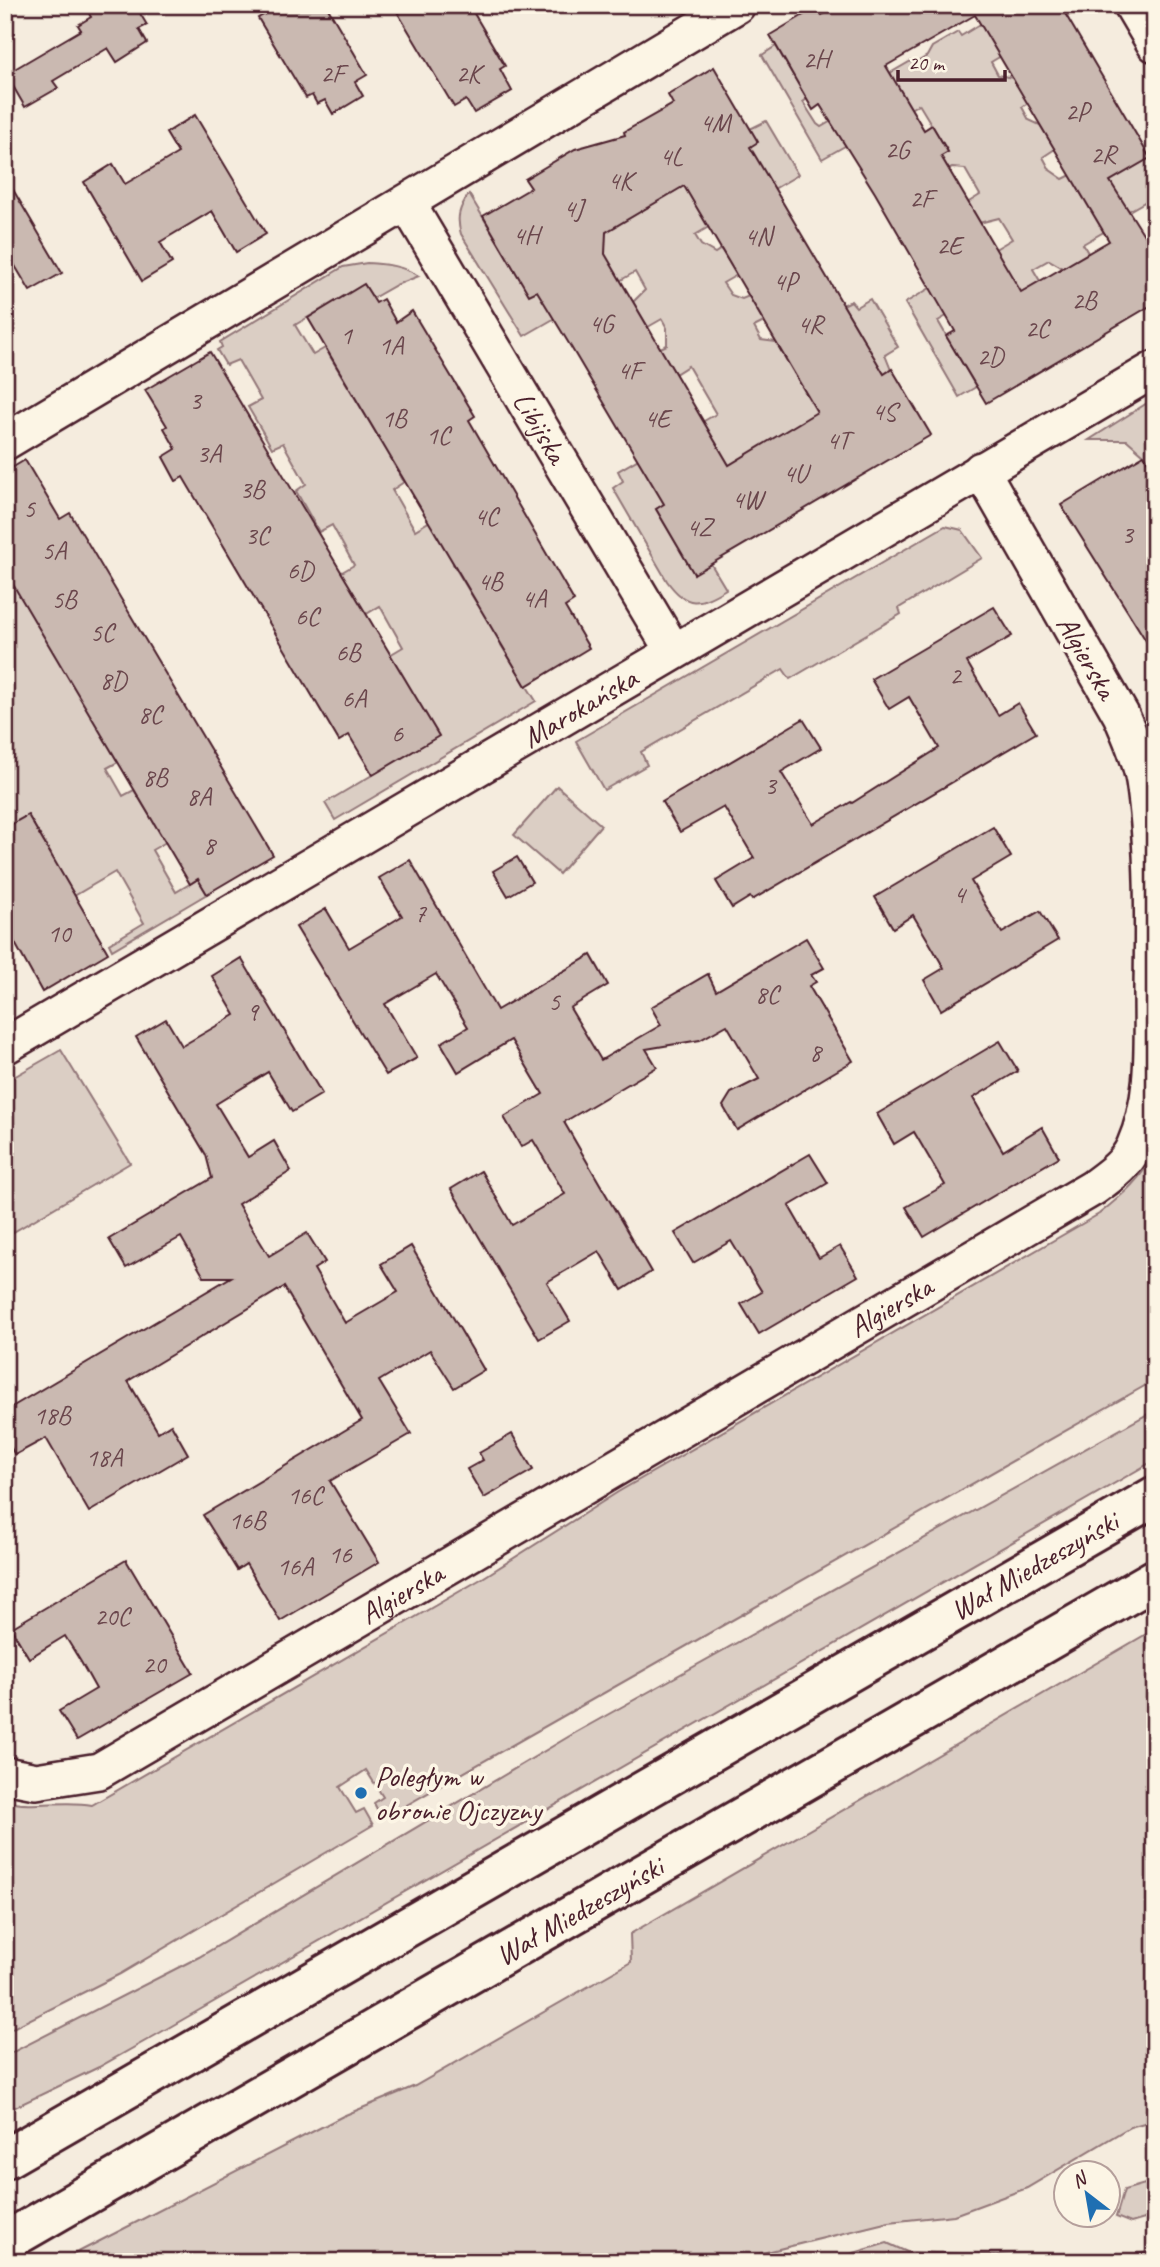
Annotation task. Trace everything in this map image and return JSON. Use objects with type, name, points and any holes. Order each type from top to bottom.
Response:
[{"type":"main road","name":"Wał Miedzeszyński","points":[[5,2159],[1155,1496]]},
{"type":"main road","name":"Wał Miedzeszyński","points":[[5,2242],[1155,1579]]},
{"type":"street","points":[[5,442],[737,5]]},
{"type":"street","points":[[1132,5],[1155,44]]},
{"type":"street","name":"Libijska","points":[[407,203],[673,651]]},
{"type":"street","name":"Marokańska","points":[[5,1046],[1155,369]]},
{"type":"street","name":"Algierska","points":[[5,1775],[36,1781],[99,1770],[1093,1188],[1118,1170],[1132,1150],[1142,1126],[1151,1070],[1153,934],[1143,778],[1135,748],[1121,715],[981,470]]},
{"type":"shaded area","points":[[1029,5],[1086,5],[991,62],[998,75],[1013,78],[1028,103],[1022,107],[1029,120],[1040,125],[1055,149],[1043,157],[1050,170],[1063,179],[1071,175],[1083,197],[1155,155],[1155,196],[1129,211],[1131,216],[1083,244],[1088,253],[1063,268],[1049,260],[1033,269],[1040,281],[1016,295],[969,303],[938,321],[976,387],[959,397],[905,303],[1012,239],[999,218],[975,224],[964,205],[980,195],[965,169],[952,168],[944,172],[936,158],[948,152],[919,104],[822,159],[762,55],[776,46],[807,99],[803,102],[821,127],[885,76],[911,61],[914,64],[927,56],[932,47],[958,32],[961,36],[984,22]]},
{"type":"shaded area","points":[[766,121],[798,175],[695,235],[701,245],[715,253],[721,249],[737,275],[723,283],[731,295],[742,299],[749,296],[764,322],[754,327],[761,340],[776,342],[858,330],[843,305],[851,301],[856,307],[870,299],[898,347],[885,355],[893,375],[656,509],[694,574],[705,554],[726,589],[694,602],[681,596],[667,581],[613,488],[623,481],[618,471],[716,414],[688,366],[675,374],[660,348],[667,345],[667,328],[662,319],[648,327],[633,302],[645,290],[635,272],[524,336],[461,234],[459,213],[469,194],[530,295],[523,282],[757,142],[750,129]]},
{"type":"shaded area","points":[[367,263],[394,266],[419,276],[373,298],[364,284],[295,325],[313,355],[325,348],[381,441],[401,458],[393,463],[404,482],[392,490],[415,530],[445,512],[470,554],[453,564],[477,604],[494,595],[501,645],[536,701],[335,820],[325,803],[438,736],[373,665],[403,647],[380,606],[350,624],[325,582],[354,565],[332,525],[319,532],[296,491],[306,484],[283,443],[272,448],[248,407],[261,400],[238,360],[226,365],[217,350],[222,347],[220,342],[343,267]]},
{"type":"shaded area","points":[[1155,398],[1155,467],[1152,469],[1144,455],[1127,440],[1089,440]]},
{"type":"shaded area","points":[[945,526],[962,530],[982,558],[899,608],[901,614],[790,679],[783,669],[641,752],[647,765],[604,790],[576,741]]},
{"type":"shaded area","points":[[5,552],[118,762],[107,768],[123,796],[134,790],[166,842],[152,850],[176,892],[198,879],[207,894],[112,950],[109,944],[144,923],[115,872],[74,896],[35,865],[51,854],[28,815],[11,824],[5,814],[5,717],[10,714],[5,705]]},
{"type":"shaded area","points":[[557,786],[601,825],[559,874],[514,835]]},
{"type":"shaded area","points":[[61,1050],[130,1163],[5,1237],[5,1082]]},
{"type":"shaded area","points":[[1155,1150],[1155,1380],[382,1819],[374,1803],[383,1797],[366,1770],[340,1787],[356,1813],[364,1809],[373,1825],[120,1974],[5,2032],[5,1801],[92,1805],[481,1579],[618,1492],[1099,1214],[1138,1178]]},
{"type":"shaded area","points":[[1155,1410],[1155,1460],[156,2035],[99,2067],[5,2112],[5,2056],[199,1957],[573,1734]]},
{"type":"shaded area","points":[[1155,1629],[1155,2120],[1130,2127],[1078,2158],[1052,2158],[1052,2173],[1027,2188],[954,2215],[889,2222],[726,2262],[59,2262],[343,2116],[415,2086],[631,1962],[630,1934]]},
{"type":"shaded area","points":[[1155,2181],[1155,2216],[1131,2223],[1122,2219],[1124,2190]]},
{"type":"shaded area","points":[[887,2243],[907,2252],[1073,2258],[1129,2257],[1155,2250],[1155,2262],[824,2262]]},
{"type":"building","points":[[84,5],[135,5],[147,25],[139,29],[147,43],[117,62],[108,48],[53,81],[58,88],[25,107],[6,74],[81,30],[78,25],[91,17]]},
{"type":"building","points":[[260,5],[326,5],[367,75],[355,82],[363,96],[333,114],[325,100],[317,104],[312,95],[306,98],[258,18],[265,14]]},
{"type":"building","points":[[393,5],[469,5],[505,66],[500,69],[512,91],[474,113],[466,100],[454,107]]},
{"type":"building","points":[[839,5],[1060,5],[1150,158],[1110,181],[1144,235],[1155,229],[1155,303],[986,403],[946,336],[955,331],[875,193],[820,105],[813,110],[770,35],[817,7],[822,15]],"holes":[[[975,15],[1109,241],[1021,292],[941,156],[948,152],[932,125],[924,130],[886,66]]]},
{"type":"building","points":[[714,67],[758,142],[750,147],[884,374],[892,369],[931,435],[694,574],[656,509],[664,504],[537,291],[529,295],[483,216],[531,188],[525,179],[575,149],[625,135],[624,132],[673,104],[668,95]],"holes":[[[684,186],[817,412],[729,465],[605,254],[606,232]]]},
{"type":"building","points":[[195,115],[266,234],[236,252],[212,211],[160,242],[172,263],[142,281],[84,182],[113,164],[125,184],[178,153],[166,133]]},
{"type":"building","points":[[5,176],[62,273],[30,291],[5,249]]},
{"type":"building","points":[[364,284],[376,303],[383,299],[396,322],[412,311],[475,416],[469,420],[574,601],[565,607],[589,648],[526,686],[308,318]]},
{"type":"building","points":[[210,352],[439,736],[373,775],[349,735],[339,741],[183,477],[176,481],[163,457],[176,449],[164,428],[167,426],[145,390]]},
{"type":"building","points":[[1144,455],[1155,473],[1155,655],[1061,505]]},
{"type":"building","points":[[25,460],[60,519],[70,513],[273,855],[207,894],[198,879],[190,884],[5,571],[5,472]]},
{"type":"building","points":[[994,607],[1012,636],[967,662],[998,715],[1018,703],[1036,733],[752,900],[750,897],[732,908],[716,881],[754,858],[724,807],[680,832],[662,802],[803,719],[821,748],[781,772],[813,824],[852,803],[939,748],[909,697],[889,709],[871,679]]},
{"type":"building","points":[[28,815],[108,953],[42,992],[5,925],[5,828]]},
{"type":"building","points":[[993,827],[1011,857],[971,881],[1002,933],[1040,911],[1058,940],[941,1010],[924,980],[944,968],[929,942],[913,915],[893,928],[875,897]]},
{"type":"building","points":[[517,857],[532,882],[508,896],[493,871]]},
{"type":"building","points":[[410,860],[497,1010],[591,955],[608,985],[570,1008],[601,1060],[661,1025],[651,1007],[708,974],[716,991],[806,938],[824,968],[811,975],[816,982],[809,986],[853,1061],[737,1130],[723,1106],[731,1093],[759,1079],[727,1025],[700,1040],[646,1049],[657,1067],[564,1122],[651,1272],[622,1290],[599,1251],[572,1267],[547,1282],[570,1321],[539,1339],[451,1189],[481,1171],[512,1225],[565,1194],[533,1140],[521,1147],[504,1117],[543,1094],[511,1040],[458,1072],[441,1043],[468,1027],[436,974],[385,1004],[417,1058],[386,1075],[296,927],[326,909],[349,948],[402,916],[379,878]]},
{"type":"building","points":[[241,958],[322,1094],[292,1112],[268,1072],[216,1104],[248,1157],[274,1141],[291,1171],[238,1204],[253,1230],[269,1256],[307,1233],[325,1262],[314,1269],[345,1323],[398,1292],[381,1264],[411,1246],[484,1370],[454,1388],[430,1350],[379,1381],[411,1434],[330,1481],[379,1562],[280,1621],[246,1564],[237,1570],[203,1515],[362,1420],[284,1287],[128,1381],[158,1432],[171,1424],[188,1454],[89,1512],[46,1438],[15,1455],[5,1438],[5,1411],[231,1277],[204,1277],[181,1237],[126,1268],[109,1239],[212,1178],[206,1155],[136,1037],[166,1019],[182,1046],[235,1015],[212,976]]},
{"type":"building","points":[[1000,1041],[1018,1071],[973,1098],[1003,1151],[1042,1127],[1059,1157],[924,1237],[906,1207],[945,1185],[914,1132],[894,1144],[877,1114]]},
{"type":"building","points":[[810,1154],[828,1183],[789,1206],[819,1258],[840,1246],[858,1276],[759,1334],[741,1304],[762,1292],[731,1241],[693,1263],[675,1233]]},
{"type":"building","points":[[512,1434],[533,1470],[484,1498],[467,1469],[483,1460],[479,1453]]},
{"type":"building","points":[[126,1560],[193,1673],[77,1740],[59,1711],[96,1689],[81,1662],[65,1636],[29,1658],[11,1628]]},
{"type":"place","name":"Poległym w obronie Ojczyzny","points":[[361,1793]]}]
